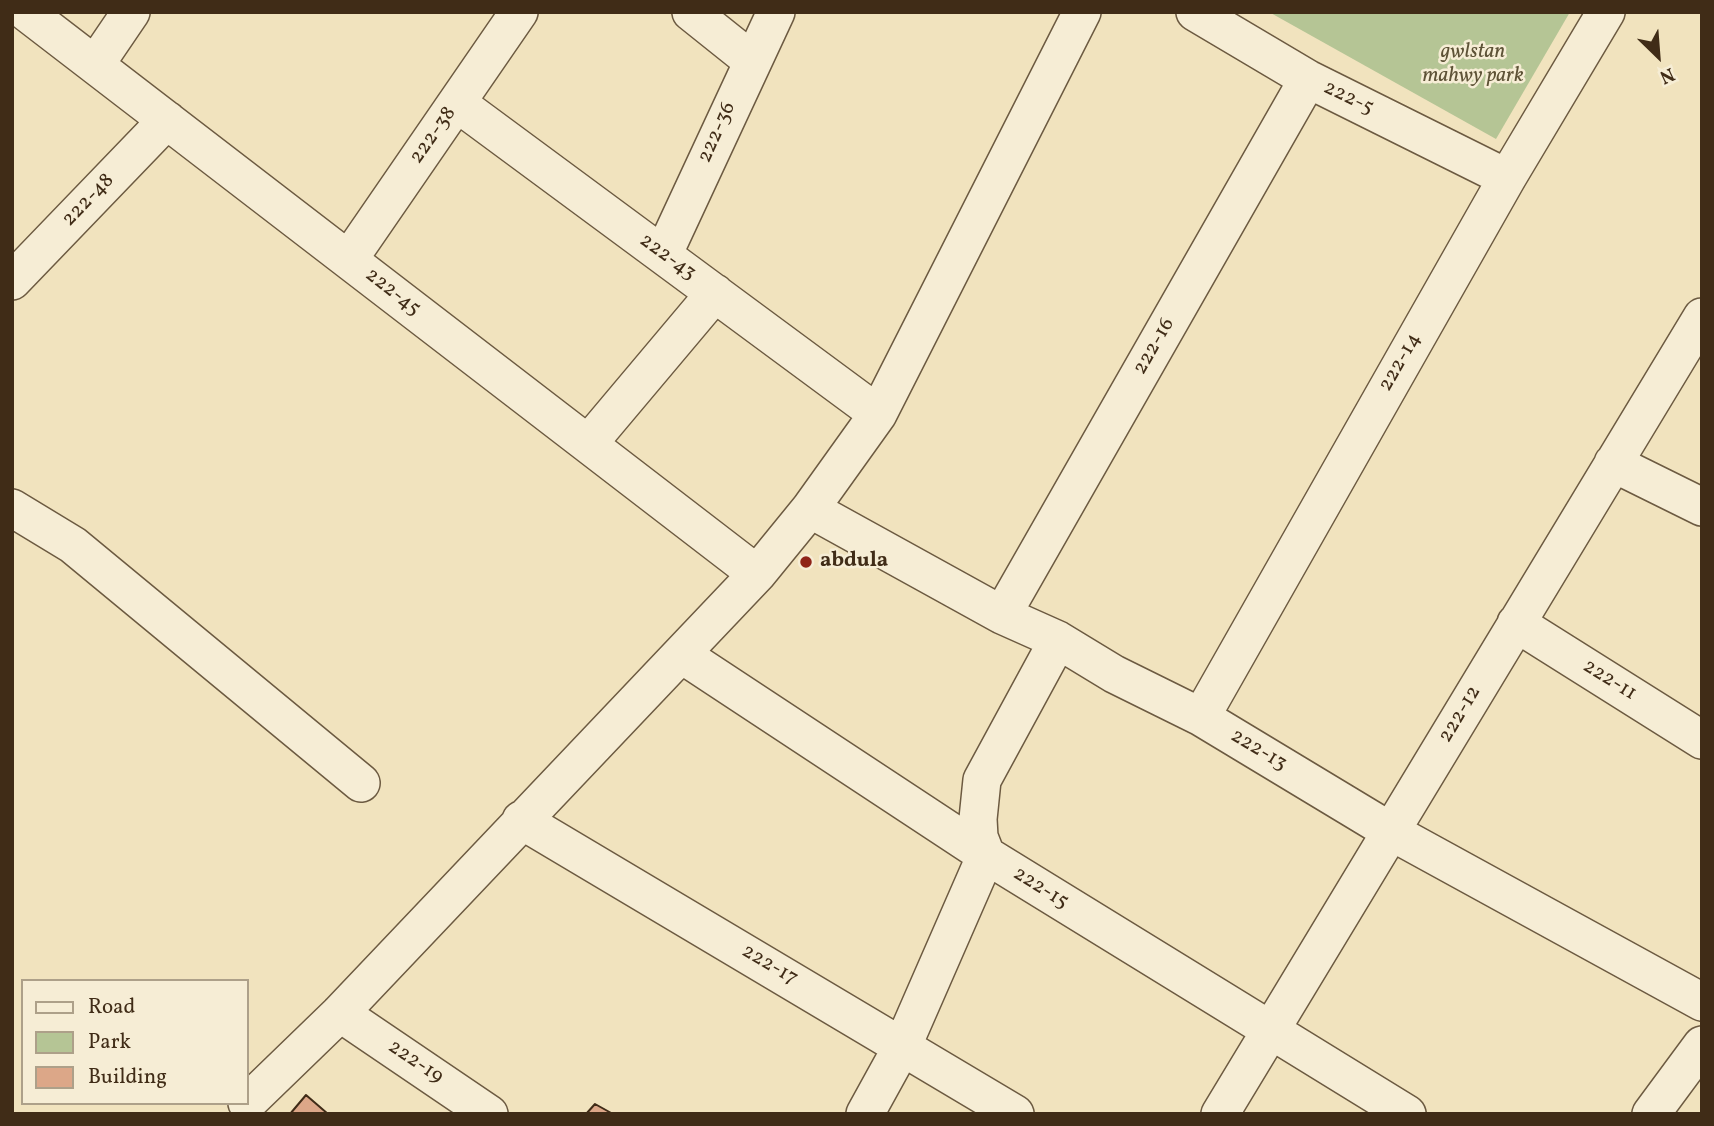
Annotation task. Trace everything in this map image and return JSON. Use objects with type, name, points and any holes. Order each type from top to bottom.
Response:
[{"type":"street","name":"222-45","points":[[26,12],[757,574]]},
{"type":"street","points":[[95,65],[131,12]]},
{"type":"street","name":"222-38","points":[[349,259],[519,12]]},
{"type":"street","points":[[691,12],[751,60]]},
{"type":"street","name":"222-36","points":[[663,255],[751,60],[776,12]]},
{"type":"street","points":[[248,1101],[340,1013],[757,574],[810,509],[878,414],[1082,12]]},
{"type":"street","name":"222-5","points":[[1195,12],[1308,79],[1507,177]]},
{"type":"street","name":"222-14","points":[[1201,717],[1507,177],[1606,12]]},
{"type":"street","name":"222-16","points":[[1002,615],[1308,79]]},
{"type":"street","name":"222-43","points":[[457,103],[878,414]]},
{"type":"street","name":"222-48","points":[[12,281],[167,120]]},
{"type":"street","points":[[587,444],[715,293]]},
{"type":"street","name":"222-12","points":[[1220,1114],[1702,317]]},
{"type":"street","points":[[1614,463],[1702,507]]},
{"type":"street","points":[[12,508],[73,545],[361,783]]},
{"type":"street","name":"222-13","points":[[810,509],[1002,615],[1058,640],[1114,674],[1201,717],[1390,831],[1702,1002]]},
{"type":"street","name":"222-11","points":[[1517,623],[1702,740]]},
{"type":"street","points":[[865,1114],[903,1045],[986,855],[979,837],[978,819],[982,780],[1058,640]]},
{"type":"street","name":"222-15","points":[[681,654],[986,855],[1269,1032],[1407,1114]]},
{"type":"street","name":"222-17","points":[[521,821],[903,1045],[1015,1114]]},
{"type":"street","name":"222-19","points":[[340,1013],[489,1114]]},
{"type":"street","points":[[1661,1111],[1702,1045]]},
{"type":"green space","name":"gwlstan mahwy park","points":[[1269,12],[1570,12],[1496,139]]},
{"type":"building","points":[[306,1095],[328,1114],[290,1114]]},
{"type":"building","points":[[595,1104],[613,1114],[586,1114]]},
{"type":"place","name":"abdula","points":[[806,562]]}]
